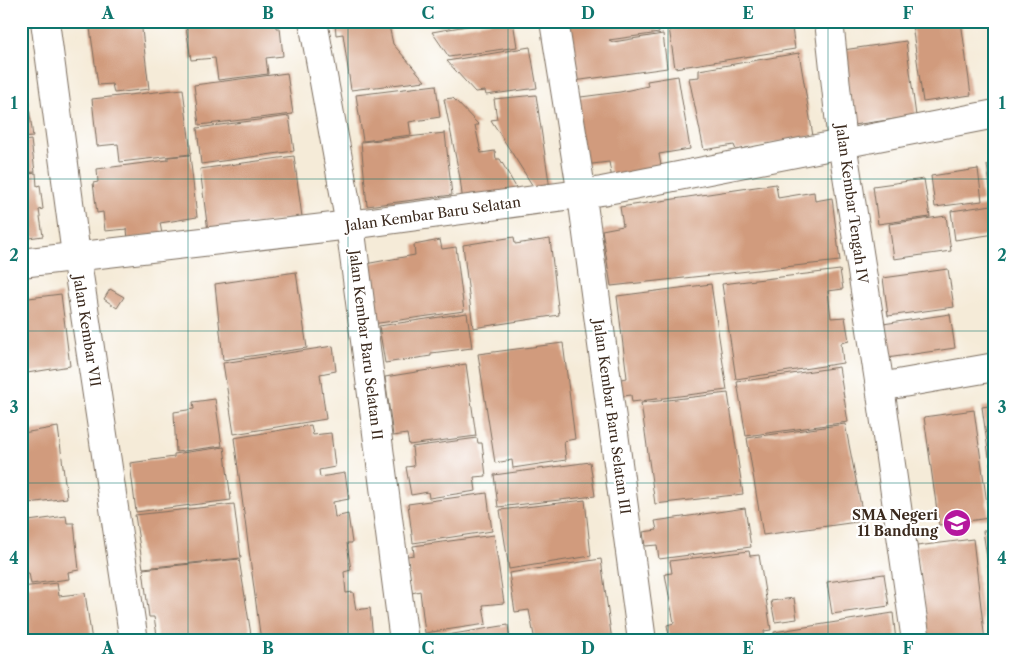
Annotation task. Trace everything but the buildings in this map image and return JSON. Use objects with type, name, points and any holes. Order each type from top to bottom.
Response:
[{"type":"street","name":"Jalan Kembar VII","points":[[45,21],[76,255],[134,641]]},
{"type":"street","name":"Jalan Kembar Baru Selatan II","points":[[313,21],[350,225],[404,641]]},
{"type":"street","name":"Jalan Kembar Baru Selatan III","points":[[554,21],[581,194],[642,641]]},
{"type":"street","name":"Jalan Kembar Tengah IV","points":[[830,21],[842,143],[880,387],[916,641]]},
{"type":"street","name":"Jalan Kembar Baru Selatan","points":[[21,263],[76,255],[350,225],[581,194],[995,114]]},
{"type":"street","points":[[880,387],[995,367]]},
{"type":"place","name":"SMA Negeri 11 Bandung","points":[[957,523]]}]
